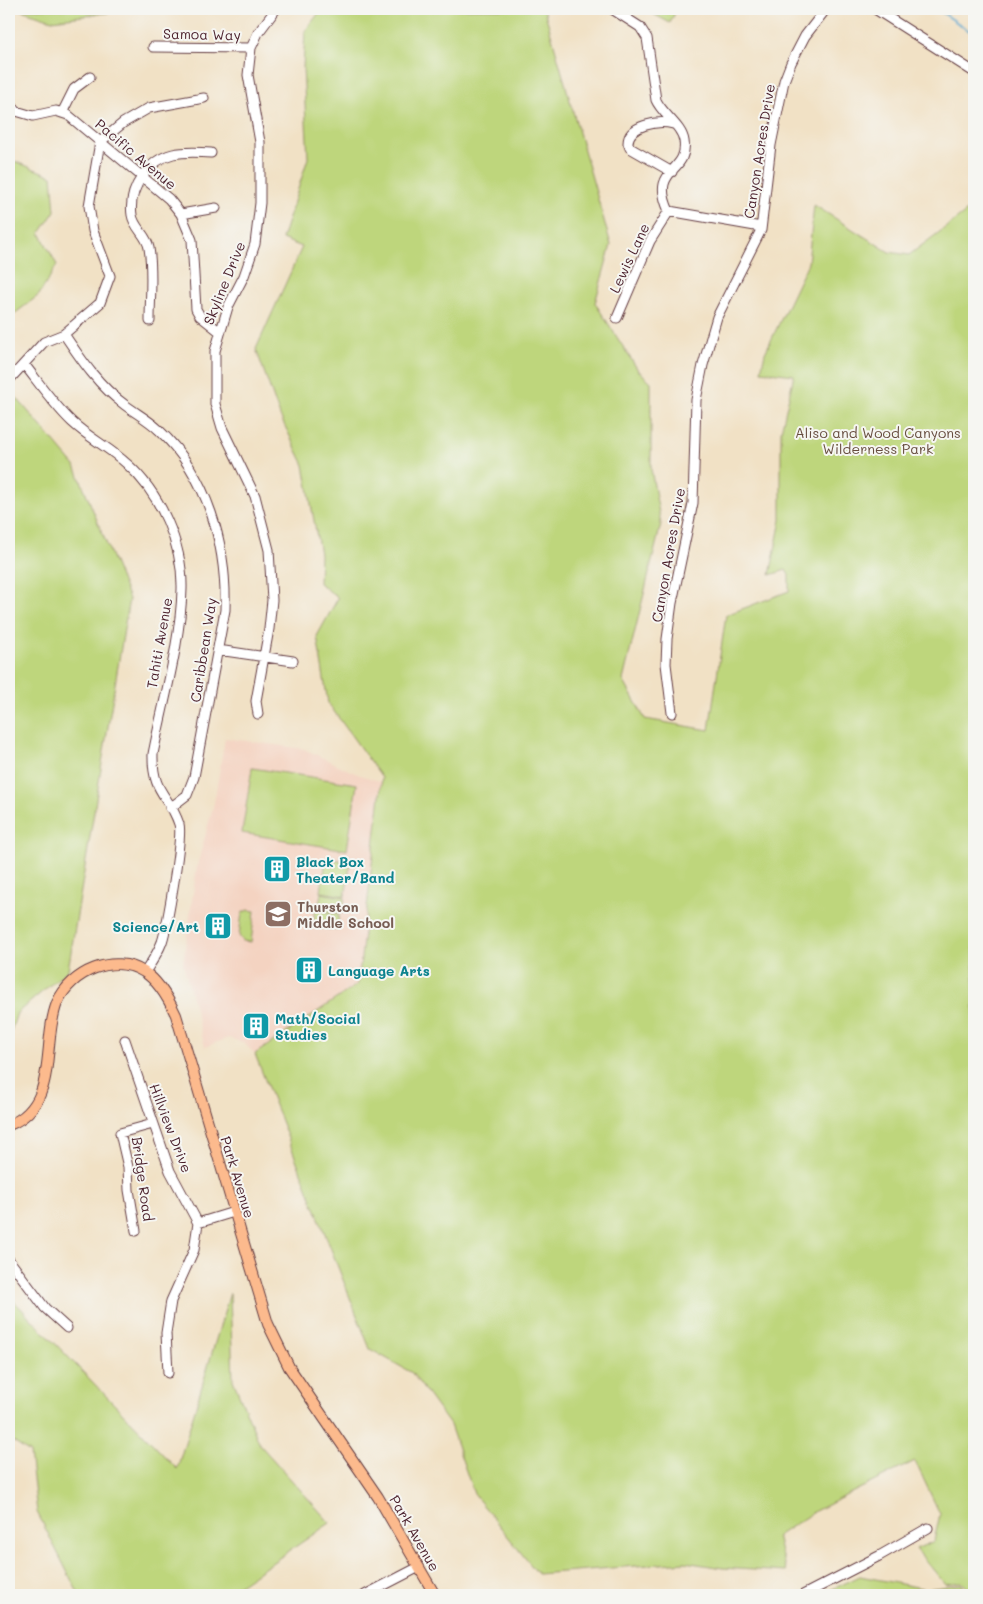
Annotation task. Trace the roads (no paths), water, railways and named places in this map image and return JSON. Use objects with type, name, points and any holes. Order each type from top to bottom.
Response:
[{"type":"main road","points":[[9,1125],[26,1115],[41,1094],[57,1004],[70,984],[84,974],[112,963],[145,972]]},
{"type":"main road","name":"Park Avenue","points":[[145,972],[165,994],[176,1015],[268,1324],[285,1360],[378,1497],[435,1595]]},
{"type":"street","name":"Skyline Drive","points":[[258,714],[256,701],[272,600],[269,550],[255,496],[222,428],[215,404],[215,351],[219,331],[250,260],[259,220],[260,142],[248,75],[251,48],[258,33],[276,9]]},
{"type":"street","points":[[612,9],[640,27],[647,38],[656,100],[659,108],[684,138],[685,149],[672,172],[666,175],[662,187],[669,211],[761,227]]},
{"type":"street","name":"Canyon Acres Drive","points":[[672,713],[666,664],[667,639],[672,604],[693,503],[696,400],[711,331],[761,227],[771,145],[784,82],[790,63],[805,36],[826,9]]},
{"type":"street","points":[[875,9],[974,72]]},
{"type":"street","name":"Samoa Way","points":[[152,47],[251,48]]},
{"type":"street","points":[[10,102],[16,111],[33,116],[56,111],[62,113],[74,90],[90,77]]},
{"type":"street","points":[[9,380],[44,342],[64,334],[100,303],[110,276],[93,231],[89,206],[100,142],[123,123],[149,108],[204,98]]},
{"type":"street","name":"Pacific Avenue","points":[[62,113],[68,115],[140,177],[169,199],[181,214],[192,240],[196,309],[200,316],[219,331]]},
{"type":"street","points":[[672,172],[639,154],[630,148],[628,143],[632,134],[640,128],[666,122],[673,124]]},
{"type":"street","points":[[150,321],[149,247],[132,216],[133,193],[140,177],[154,165],[172,154],[211,153]]},
{"type":"street","points":[[181,214],[216,208]]},
{"type":"street","name":"Lewis Lane","points":[[617,318],[650,241],[669,211]]},
{"type":"street","name":"Caribbean Way","points":[[64,334],[86,369],[99,383],[160,431],[174,446],[205,496],[218,533],[226,582],[225,610],[194,777],[187,795],[170,808]]},
{"type":"street","name":"Tahiti Avenue","points":[[24,364],[72,422],[128,464],[141,479],[162,511],[176,546],[182,588],[180,614],[152,754],[152,770],[156,784],[180,825],[180,844],[162,941],[145,972]]},
{"type":"street","points":[[218,650],[293,660]]},
{"type":"street","name":"Hillview Drive","points":[[125,1040],[170,1171],[198,1223]]},
{"type":"street","name":"Bridge Road","points":[[136,1231],[129,1190],[128,1167],[120,1134],[153,1124]]},
{"type":"street","points":[[168,1373],[166,1333],[171,1301],[194,1250],[198,1223],[234,1212]]},
{"type":"street","points":[[9,1260],[45,1308],[67,1328]]},
{"type":"street","points":[[802,1595],[879,1556],[928,1528]]},
{"type":"street","points":[[366,1595],[419,1567]]},
{"type":"waterway","points":[[937,9],[974,34]]},
{"type":"place","name":"Black Box Theater/Band","points":[[277,869]]},
{"type":"place","name":"Thurston Middle School","points":[[278,914]]},
{"type":"place","name":"Science/Art","points":[[218,926]]},
{"type":"place","name":"Language Arts","points":[[309,970]]},
{"type":"place","name":"Math/Social Studies","points":[[256,1026]]},
{"type":"park label","name":"Aliso and Wood Canyons Wilderness Park","points":[[878,440]]}]
